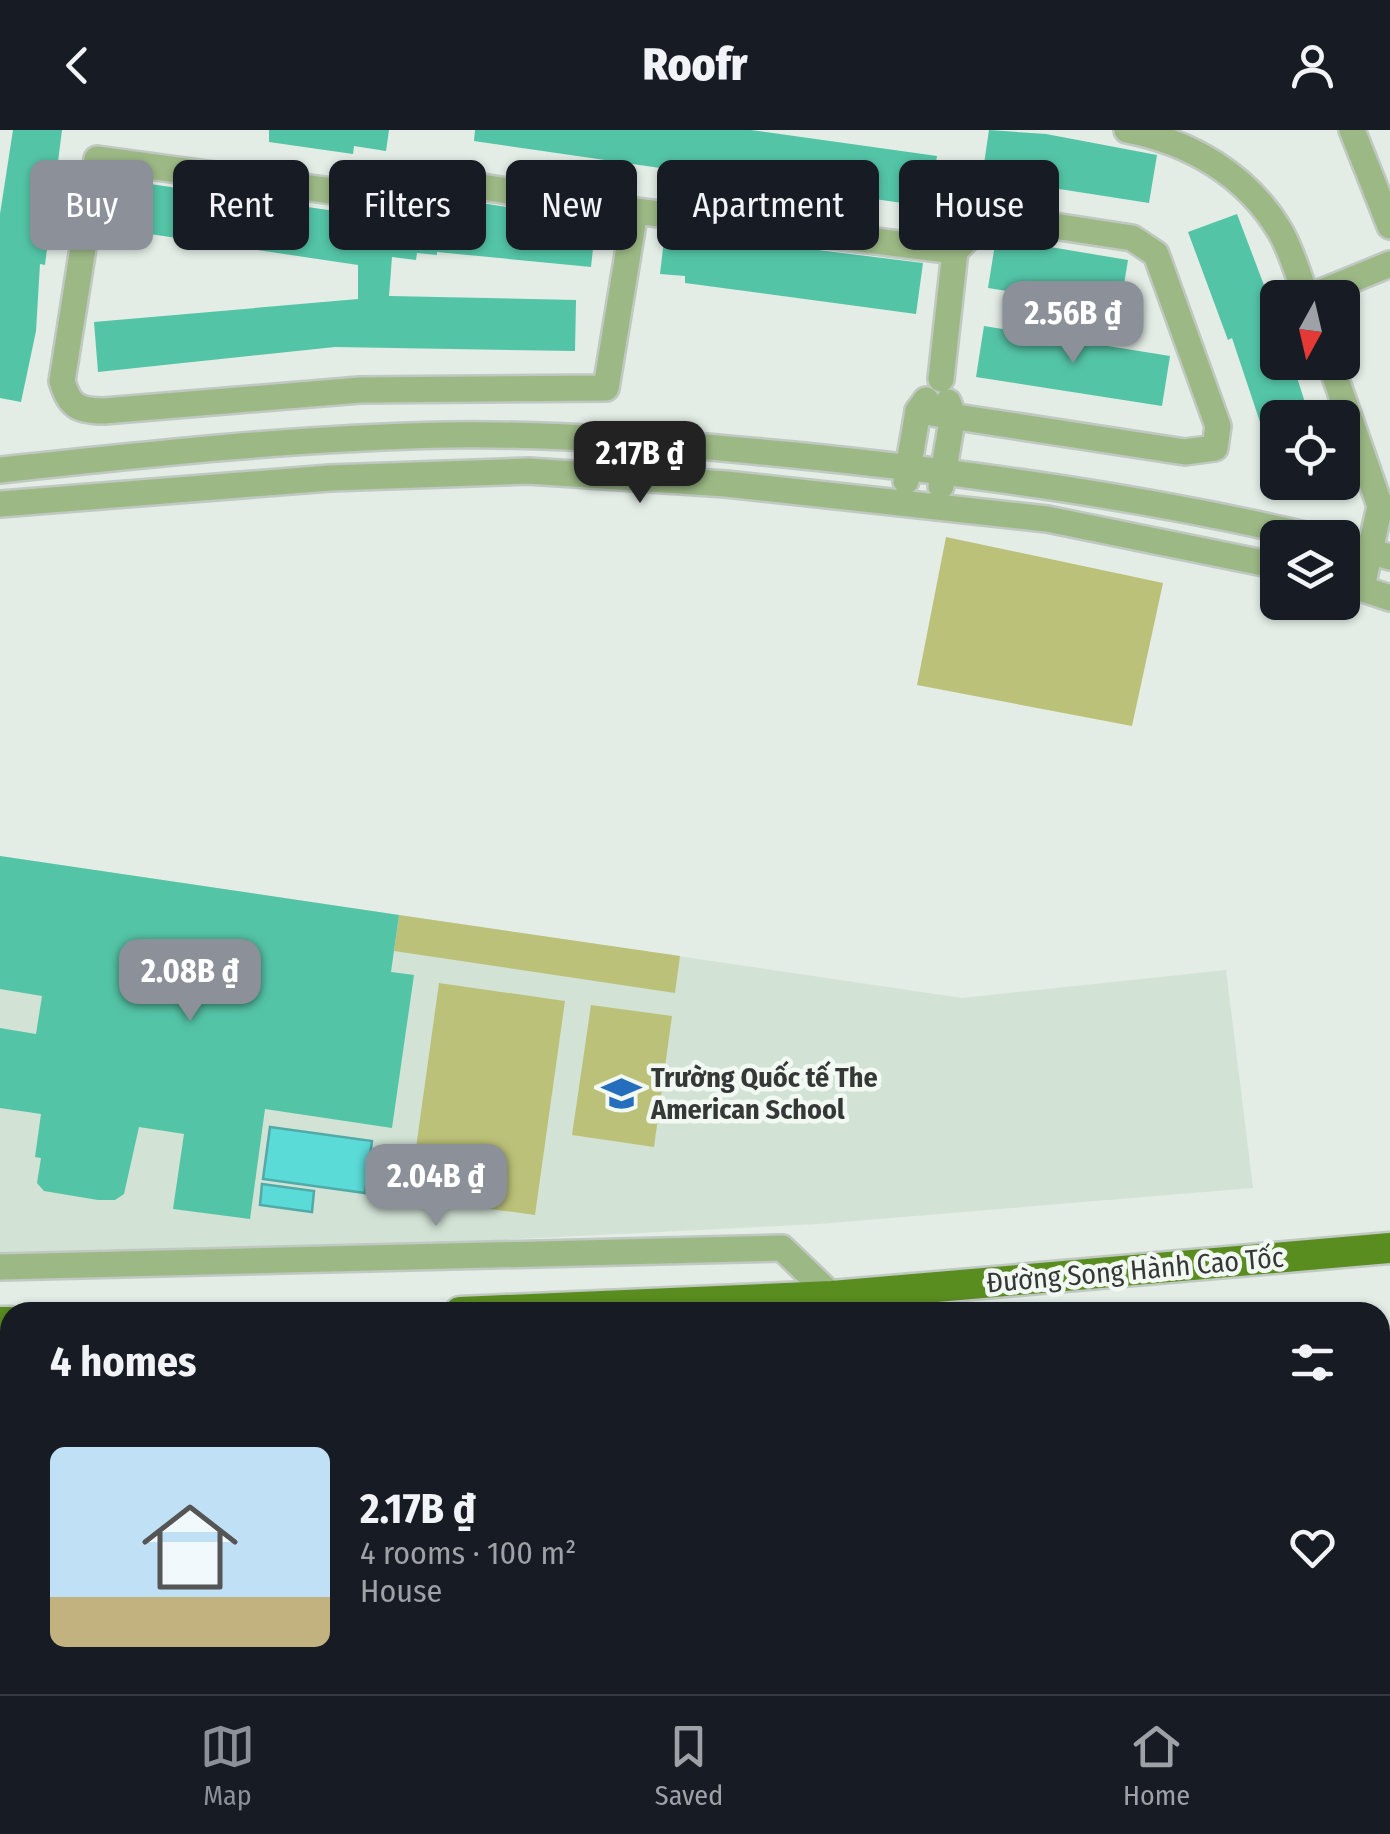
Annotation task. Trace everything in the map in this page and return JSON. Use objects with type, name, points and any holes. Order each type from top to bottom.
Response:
[{"type":"main road","name":"Đường Song Hành Cao Tốc","points":[[692,1302],[832,1296],[1390,1248]]},
{"type":"street","points":[[1127,130],[1184,147],[1238,180],[1280,232],[1300,280]]},
{"type":"street","points":[[1352,130],[1390,226]]},
{"type":"street","points":[[97,159],[332,191],[372,193],[476,186],[635,211],[606,388],[360,390],[104,411],[82,411],[68,401],[62,381],[97,159]]},
{"type":"street","points":[[637,211],[955,251]]},
{"type":"street","points":[[918,411],[953,415],[1185,452],[1215,448],[1218,426],[1156,254],[1132,238],[1008,218],[981,225],[955,251],[941,379],[953,415],[938,505]]},
{"type":"street","points":[[1351,280],[1390,264]]},
{"type":"street","points":[[903,501],[918,411],[941,379]]},
{"type":"street","points":[[1336,380],[1380,506],[1382,553],[1360,576]]},
{"type":"street","points":[[0,470],[295,443],[447,435],[657,442],[909,466],[1260,523]]},
{"type":"street","points":[[0,504],[330,478],[528,471],[938,505],[1048,519],[1260,562]]},
{"type":"street","points":[[1360,588],[1390,598]]},
{"type":"street","points":[[0,1266],[782,1248],[832,1296]]},
{"type":"shaded area","name":"Trường Quốc tế The American School","points":[[0,856],[962,998],[1226,970],[1253,1188],[818,1224],[439,1243],[0,1253]]},
{"type":"green space","points":[[946,537],[1163,583],[1132,726],[917,685]]},
{"type":"green space","points":[[399,915],[680,956],[675,993],[394,951]]},
{"type":"green space","points":[[439,983],[565,1001],[535,1215],[409,1198]]},
{"type":"green space","points":[[591,1005],[672,1016],[654,1147],[572,1135]]},
{"type":"water","points":[[270,1127],[372,1141],[365,1193],[263,1179]]},
{"type":"water","points":[[262,1184],[314,1191],[312,1212],[260,1205]]},
{"type":"building","points":[[13,130],[62,130],[58,160],[30,160],[30,250],[47,250],[45,265],[40,264],[36,331],[21,402],[0,398],[0,214]]},
{"type":"building","points":[[269,130],[389,130],[386,151],[354,146],[353,154],[269,142]]},
{"type":"building","points":[[475,130],[751,130],[937,156],[936,160],[899,160],[899,203],[879,200],[879,160],[657,160],[657,167],[637,165],[637,160],[605,160],[474,141]]},
{"type":"building","points":[[989,130],[1046,134],[1157,155],[1149,203],[1059,189],[1059,160],[985,160]]},
{"type":"building","points":[[153,184],[173,187],[173,237],[153,235]]},
{"type":"building","points":[[486,204],[506,207],[506,250],[593,250],[591,267],[437,252],[417,253],[416,260],[392,257],[389,296],[576,300],[575,351],[335,347],[98,372],[94,322],[358,299],[358,265],[257,250],[309,250],[309,207],[329,210],[329,250],[486,250]]},
{"type":"building","points":[[1237,214],[1262,280],[1260,380],[1298,380],[1304,400],[1260,400],[1260,422],[1232,338],[1228,340],[1188,232]]},
{"type":"building","points":[[1059,248],[1128,260],[1120,309],[988,288],[994,250]]},
{"type":"building","points":[[663,250],[818,250],[923,263],[916,314],[685,283],[685,276],[660,274]]},
{"type":"building","points":[[984,326],[1170,356],[1162,406],[976,377]]},
{"type":"building","points":[[0,856],[399,915],[391,972],[414,975],[392,1128],[265,1109],[250,1219],[173,1209],[184,1134],[139,1127],[124,1194],[115,1200],[98,1200],[44,1191],[37,1183],[41,1158],[35,1157],[41,1114],[0,1108],[0,1028],[36,1034],[42,996],[0,989]]},
{"type":"place","name":"Trường Quốc tế The American School","points":[[621,1093]]}]
